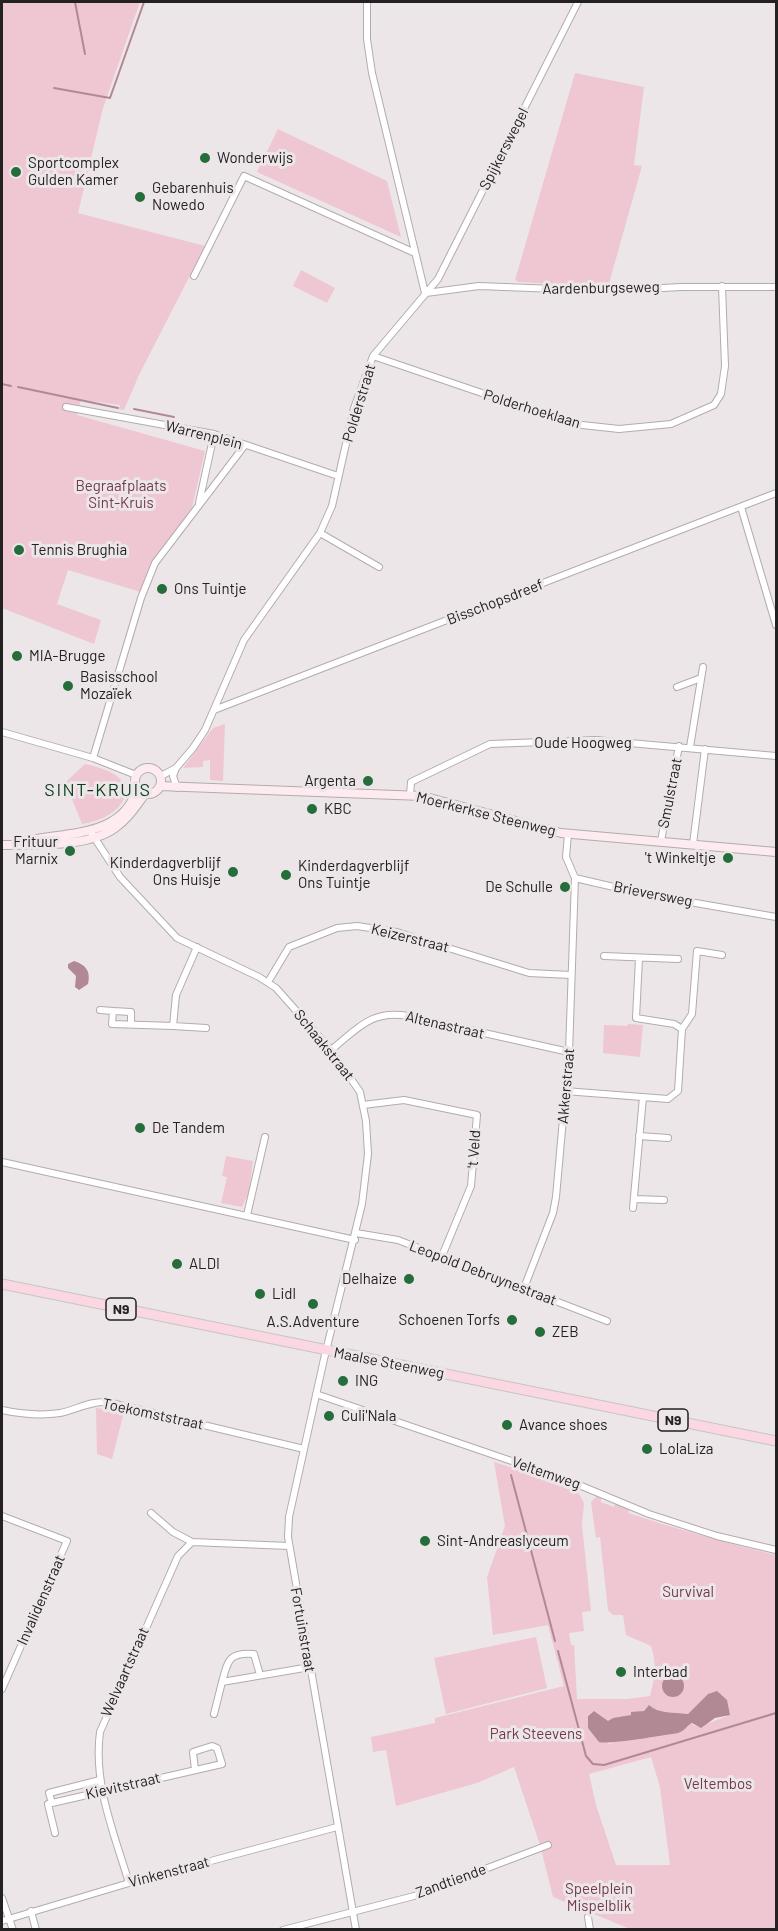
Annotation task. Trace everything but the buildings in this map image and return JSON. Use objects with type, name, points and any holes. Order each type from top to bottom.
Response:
[{"type":"main road","name":"Maalse Steenweg","points":[[2,1284],[777,1441]]},
{"type":"street","points":[[367,2],[367,39],[372,73],[425,293]]},
{"type":"street","name":"Spijkerswegel","points":[[425,293],[438,279],[578,2]]},
{"type":"street","points":[[194,276],[244,176],[415,253]]},
{"type":"street","name":"Aardenburgseweg","points":[[425,293],[479,286],[607,291],[722,286],[777,287]]},
{"type":"street","name":"Polderhoeklaan","points":[[374,356],[573,424],[619,429],[671,424],[714,405],[721,394],[725,366],[722,286]]},
{"type":"street","name":"Polderstraat","points":[[161,776],[176,768],[193,748],[214,710],[244,640],[289,580],[320,533],[332,506],[354,408],[374,356],[425,293]]},
{"type":"street","name":"Warrenplein","points":[[66,406],[214,434],[338,476]]},
{"type":"street","points":[[198,506],[214,434]]},
{"type":"street","points":[[93,758],[141,598],[154,563],[245,445]]},
{"type":"street","name":"Bisschopsdreef","points":[[214,710],[777,493]]},
{"type":"street","points":[[741,507],[774,607],[777,625]]},
{"type":"street","points":[[320,533],[379,567]]},
{"type":"street","points":[[690,747],[703,667]]},
{"type":"street","points":[[677,687],[701,678]]},
{"type":"street","points":[[2,732],[93,758],[136,775]]},
{"type":"street","name":"Oude Hoogweg","points":[[410,795],[411,782],[490,744],[596,740],[777,756]]},
{"type":"street","name":"Smulstraat","points":[[661,841],[679,746]]},
{"type":"street","points":[[693,844],[705,749]]},
{"type":"street","points":[[6,845],[31,846],[111,831],[125,820],[145,794],[154,792],[160,786],[161,776],[151,768],[141,769],[136,775],[137,788],[132,802],[122,813],[92,834]]},
{"type":"street","points":[[176,768],[173,776],[177,789]]},
{"type":"street","name":"Moerkerkse Steenweg","points":[[160,786],[177,789],[410,795],[451,802],[568,834],[777,852]]},
{"type":"street","points":[[137,788],[145,794]]},
{"type":"street","name":"Schaakstraat","points":[[92,834],[120,877],[162,924],[177,938],[268,982],[332,1050],[355,1082],[363,1105],[368,1161],[355,1240],[326,1350]]},
{"type":"street","points":[[568,834],[566,857],[575,878]]},
{"type":"street","name":"Brieversweg","points":[[575,878],[644,894],[777,916]]},
{"type":"street","name":"Akkerstraat","points":[[524,1288],[553,1213],[569,1052],[575,878]]},
{"type":"street","name":"Keizerstraat","points":[[268,982],[285,952],[295,943],[337,928],[357,926],[397,932],[529,973],[571,975]]},
{"type":"street","points":[[173,1026],[176,994],[196,947]]},
{"type":"street","points":[[565,1091],[668,1099],[674,1097],[678,1091],[682,1029],[692,1014],[697,951],[722,955]]},
{"type":"street","points":[[604,956],[678,959]]},
{"type":"street","points":[[639,958],[636,1018],[674,1024],[682,1029]]},
{"type":"street","points":[[100,1011],[131,1012],[131,1024]]},
{"type":"street","points":[[113,1011],[112,1024],[206,1028]]},
{"type":"street","name":"Altenastraat","points":[[332,1050],[372,1018],[385,1014],[408,1016],[569,1052]]},
{"type":"street","points":[[633,1208],[643,1097]]},
{"type":"street","name":"'t Veld","points":[[363,1105],[404,1100],[477,1115],[471,1186],[442,1256]]},
{"type":"street","points":[[639,1136],[668,1138]]},
{"type":"street","points":[[247,1215],[265,1137]]},
{"type":"street","points":[[2,1162],[355,1240]]},
{"type":"street","points":[[634,1199],[664,1200]]},
{"type":"street","name":"Leopold Debruynestraat","points":[[356,1233],[398,1240],[607,1321]]},
{"type":"street","name":"Fortuinstraat","points":[[326,1350],[290,1517],[289,1546],[356,1929]]},
{"type":"street","name":"Veltemweg","points":[[316,1394],[577,1483],[649,1514],[717,1536],[777,1550]]},
{"type":"street","name":"Toekomststraat","points":[[2,1410],[30,1415],[61,1413],[87,1403],[106,1402],[304,1449]]},
{"type":"street","points":[[151,1513],[173,1532],[192,1542],[289,1546]]},
{"type":"street","name":"Invalidenstraat","points":[[2,1516],[67,1541],[2,1689]]},
{"type":"street","name":"Welvaartstraat","points":[[129,1883],[100,1780],[97,1759],[101,1726],[178,1556],[192,1542]]},
{"type":"street","points":[[214,1714],[227,1661],[232,1656],[254,1654],[260,1676]]},
{"type":"street","points":[[222,1682],[310,1667]]},
{"type":"street","name":"Kievitstraat","points":[[100,1780],[49,1793],[52,1803],[222,1764],[217,1748],[212,1746],[193,1752],[195,1770]]},
{"type":"street","points":[[52,1803],[48,1804],[55,1833]]},
{"type":"street","name":"Vinkenstraat","points":[[2,1921],[129,1883],[337,1827]]},
{"type":"street","name":"Zandtiende","points":[[283,1929],[414,1896],[548,1845]]},
{"type":"street","points":[[2,1898],[13,1929]]},
{"type":"street","points":[[31,1911],[36,1929]]},
{"type":"street","points":[[588,1917],[590,1929]]},
{"type":"green space","name":"Begraafplaats Sint-Kruis","points":[[2,2],[140,2],[103,108],[78,213],[205,246],[139,375],[124,410],[119,409],[120,405],[81,400],[77,415],[205,451],[192,508],[150,565],[141,592],[68,570],[57,604],[101,620],[94,644],[2,608]]},
{"type":"green space","points":[[575,73],[644,87],[634,165],[642,166],[608,287],[515,280]]},
{"type":"green space","points":[[278,129],[387,181],[401,237],[257,172]]},
{"type":"green space","points":[[301,270],[335,288],[327,303],[293,286]]},
{"type":"green space","points":[[225,724],[223,781],[210,780],[210,760],[203,761],[203,767],[183,768],[213,728]]},
{"type":"green space","points":[[85,764],[117,776],[125,787],[126,794],[114,811],[96,821],[82,824],[68,789],[54,793]]},
{"type":"green space","points":[[628,1024],[643,1025],[640,1057],[603,1053],[604,1025],[627,1026]]},
{"type":"green space","points":[[226,1156],[253,1161],[249,1192],[242,1207],[221,1203],[227,1177],[222,1176]]},
{"type":"green space","points":[[96,1408],[124,1412],[112,1459],[97,1454]]},
{"type":"green space","points":[[494,1462],[567,1485],[579,1494],[584,1503],[582,1525],[591,1611],[582,1612],[584,1631],[569,1633],[571,1645],[574,1645],[577,1699],[627,1699],[650,1696],[654,1677],[655,1665],[651,1646],[626,1635],[623,1615],[613,1615],[608,1610],[600,1537],[596,1538],[591,1502],[597,1496],[601,1496],[601,1502],[614,1507],[615,1503],[630,1509],[628,1513],[702,1536],[776,1555],[776,1929],[630,1929],[553,1897],[540,1845],[514,1767],[477,1783],[396,1806],[386,1750],[373,1752],[371,1737],[435,1723],[435,1718],[564,1686],[548,1625],[493,1635],[487,1577],[505,1526]],"holes":[[[708,1694],[727,1716],[704,1725],[696,1726],[689,1723],[682,1729],[663,1736],[629,1739],[609,1744],[590,1729],[588,1715],[594,1711],[608,1722],[644,1711],[648,1706],[665,1713],[688,1714]],[[651,1757],[660,1787],[670,1865],[616,1865],[596,1805],[589,1774]]]},
{"type":"green space","points":[[536,1637],[547,1688],[446,1714],[434,1658]]},
{"type":"shaded area","points":[[74,961],[82,964],[89,975],[88,984],[79,990],[75,987],[76,976],[68,968],[68,964]]},
{"type":"shaded area","points":[[673,1675],[681,1678],[684,1686],[681,1694],[673,1697],[665,1694],[662,1686],[665,1678]]},
{"type":"shaded area","points":[[717,1691],[727,1700],[730,1715],[715,1718],[701,1728],[692,1723],[678,1733],[604,1743],[599,1742],[588,1728],[588,1716],[594,1711],[608,1721],[631,1715],[631,1712],[644,1711],[649,1705],[662,1711],[688,1714],[708,1694]]},
{"type":"waterway","points":[[75,2],[85,54]]},
{"type":"waterway","points":[[54,88],[110,98],[144,2]]},
{"type":"waterway","points":[[2,384],[11,386]]},
{"type":"waterway","points":[[18,387],[118,408]]},
{"type":"waterway","points":[[134,409],[174,417]]},
{"type":"waterway","points":[[511,1475],[555,1641]]},
{"type":"waterway","points":[[558,1651],[586,1756],[593,1764],[604,1765],[776,1713]]},
{"type":"place","name":"Wonderwijs","points":[[205,158]]},
{"type":"place","name":"Sportcomplex Gulden Kamer","points":[[16,172]]},
{"type":"place","name":"Gebarenhuis Nowedo","points":[[140,197]]},
{"type":"place","name":"Tennis Brughia","points":[[19,550]]},
{"type":"place","name":"Ons Tuintje","points":[[162,589]]},
{"type":"place","name":"MIA-Brugge","points":[[17,656]]},
{"type":"place","name":"Basisschool Mozaïek","points":[[68,686]]},
{"type":"place","name":"Argenta","points":[[368,781]]},
{"type":"place","name":"KBC","points":[[312,809]]},
{"type":"place","name":"Frituur Marnix","points":[[70,851]]},
{"type":"place","name":"'t Winkeltje","points":[[728,858]]},
{"type":"place","name":"Kinderdagverblijf Ons Huisje","points":[[233,872]]},
{"type":"place","name":"Kinderdagverblijf Ons Tuintje","points":[[286,875]]},
{"type":"place","name":"De Schulle","points":[[565,887]]},
{"type":"place","name":"De Tandem","points":[[140,1128]]},
{"type":"place","name":"ALDI","points":[[177,1264]]},
{"type":"place","name":"Delhaize","points":[[409,1279]]},
{"type":"place","name":"Lidl","points":[[260,1294]]},
{"type":"place","name":"A.S.Adventure","points":[[313,1304]]},
{"type":"place","name":"Schoenen Torfs","points":[[512,1320]]},
{"type":"place","name":"ZEB","points":[[540,1332]]},
{"type":"place","name":"ING","points":[[343,1381]]},
{"type":"place","name":"Culi'Nala","points":[[329,1416]]},
{"type":"place","name":"Avance shoes","points":[[507,1425]]},
{"type":"place","name":"LolaLiza","points":[[647,1449]]},
{"type":"place","name":"Sint-Andreaslyceum","points":[[425,1541]]},
{"type":"place","name":"Interbad","points":[[621,1672]]},
{"type":"district","name":"SINT-KRUIS","points":[[98,790]]},
{"type":"park label","name":"Survival","points":[[688,1592]]},
{"type":"park label","name":"Park Steevens","points":[[536,1734]]},
{"type":"park label","name":"Veltembos","points":[[718,1784]]},
{"type":"park label","name":"Speelplein Mispelblik","points":[[599,1898]]}]
